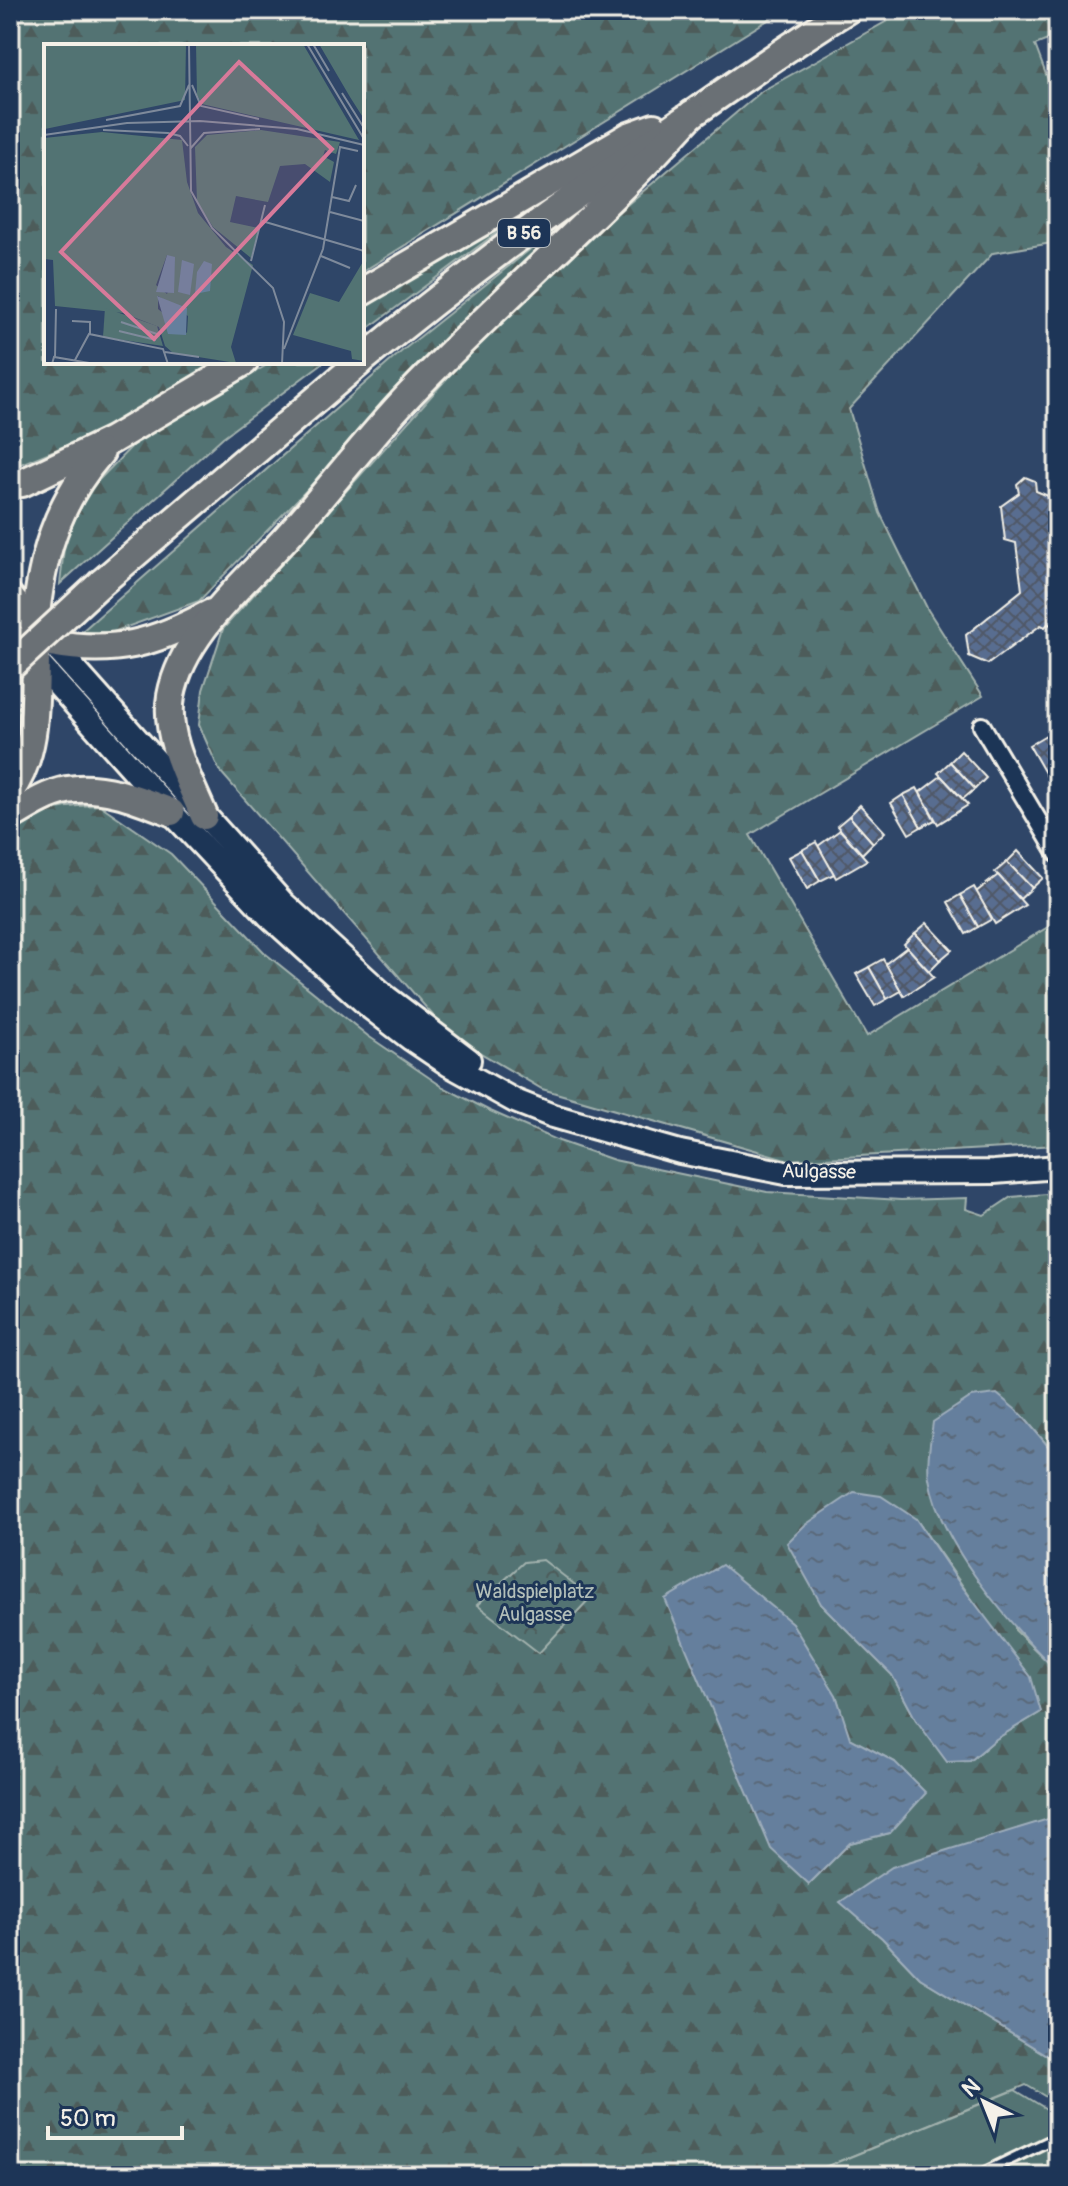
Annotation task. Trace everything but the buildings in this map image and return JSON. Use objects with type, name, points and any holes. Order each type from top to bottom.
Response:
[{"type":"highway","name":"B 56","points":[[364,359],[496,254],[692,114],[847,10]]},
{"type":"highway","points":[[364,291],[629,136],[692,114]]},
{"type":"highway","points":[[28,640],[85,649],[133,645],[174,632],[214,611],[253,575],[409,396],[518,285],[648,163],[692,114]]},
{"type":"highway","points":[[10,484],[22,483],[112,440],[241,364]]},
{"type":"highway","name":"B 56","points":[[10,667],[101,583],[357,364]]},
{"type":"highway","points":[[10,792],[29,752],[34,726],[28,640],[52,532],[83,472],[112,440]]},
{"type":"highway","points":[[204,816],[171,731],[171,697],[181,665],[214,611]]},
{"type":"highway","points":[[10,817],[42,799],[67,790],[113,791],[171,812]]},
{"type":"main road","points":[[10,596],[28,640],[171,812],[268,915],[372,1009],[448,1064],[515,1101],[586,1124]]},
{"type":"main road","points":[[28,640],[204,816],[283,903],[386,997],[455,1052],[586,1124]]},
{"type":"main road","name":"Aulgasse","points":[[586,1124],[695,1155],[786,1173],[994,1172],[1058,1167]]},
{"type":"street","points":[[982,726],[1056,845]]},
{"type":"lane","points":[[976,2176],[1049,2141],[1057,2142]]},
{"type":"green space","points":[[10,10],[784,10],[364,271],[364,44],[44,44],[44,364],[214,364],[116,425],[16,466],[10,465]]},
{"type":"green space","points":[[907,10],[1058,10],[1058,36],[1035,45],[1058,101],[1058,242],[993,253],[849,409],[880,513],[928,610],[983,696],[750,835],[867,1036],[1058,921],[1058,1145],[789,1160],[542,1089],[450,1035],[219,770],[199,725],[203,690],[223,629],[526,290],[762,91]]},
{"type":"green space","points":[[530,208],[364,332],[364,308]]},
{"type":"green space","points":[[572,216],[199,601],[113,632],[81,632],[402,351]]},
{"type":"green space","points":[[269,364],[321,364],[223,437],[60,584],[65,539],[90,489],[136,442]]},
{"type":"green space","points":[[10,700],[25,713],[15,755],[10,763]]},
{"type":"green space","points":[[100,805],[171,854],[266,954],[368,1036],[443,1087],[559,1141],[614,1160],[767,1192],[901,1200],[967,1198],[966,1209],[984,1215],[1011,1197],[1058,1193],[1058,1458],[1022,1415],[1015,1630],[1058,1672],[1058,1816],[841,1902],[882,1938],[920,1978],[1058,2062],[1058,2104],[1026,2085],[803,2176],[10,2176],[10,834],[52,810]],"holes":[[[916,1519],[990,1625],[1041,1712],[996,1739],[970,1761],[916,1720],[892,1675],[821,1604]],[[836,1695],[849,1738],[895,1762],[890,1833],[850,1843],[809,1884]]]},
{"type":"green space","name":"Waldspielplatz Aulgasse","points":[[543,1560],[591,1597],[539,1653],[477,1605],[524,1562]]},
{"type":"green space","points":[[1015,2090],[1058,2116],[1058,2176],[803,2176]]},
{"type":"water","points":[[997,1394],[1022,1415],[1058,1458],[1058,1672],[999,1608],[962,1556],[935,1503],[929,1478],[928,1457],[933,1422],[971,1397]]},
{"type":"water","points":[[854,1492],[881,1496],[916,1519],[958,1581],[1031,1677],[1041,1712],[996,1739],[970,1761],[947,1762],[916,1720],[892,1675],[821,1604],[787,1543],[805,1525]]},
{"type":"water","points":[[722,1565],[792,1623],[836,1695],[850,1738],[895,1762],[926,1793],[890,1833],[850,1843],[809,1884],[771,1849],[665,1599]]},
{"type":"water","points":[[1058,1816],[1058,2062],[920,1978],[882,1938],[840,1902],[892,1867]]}]
